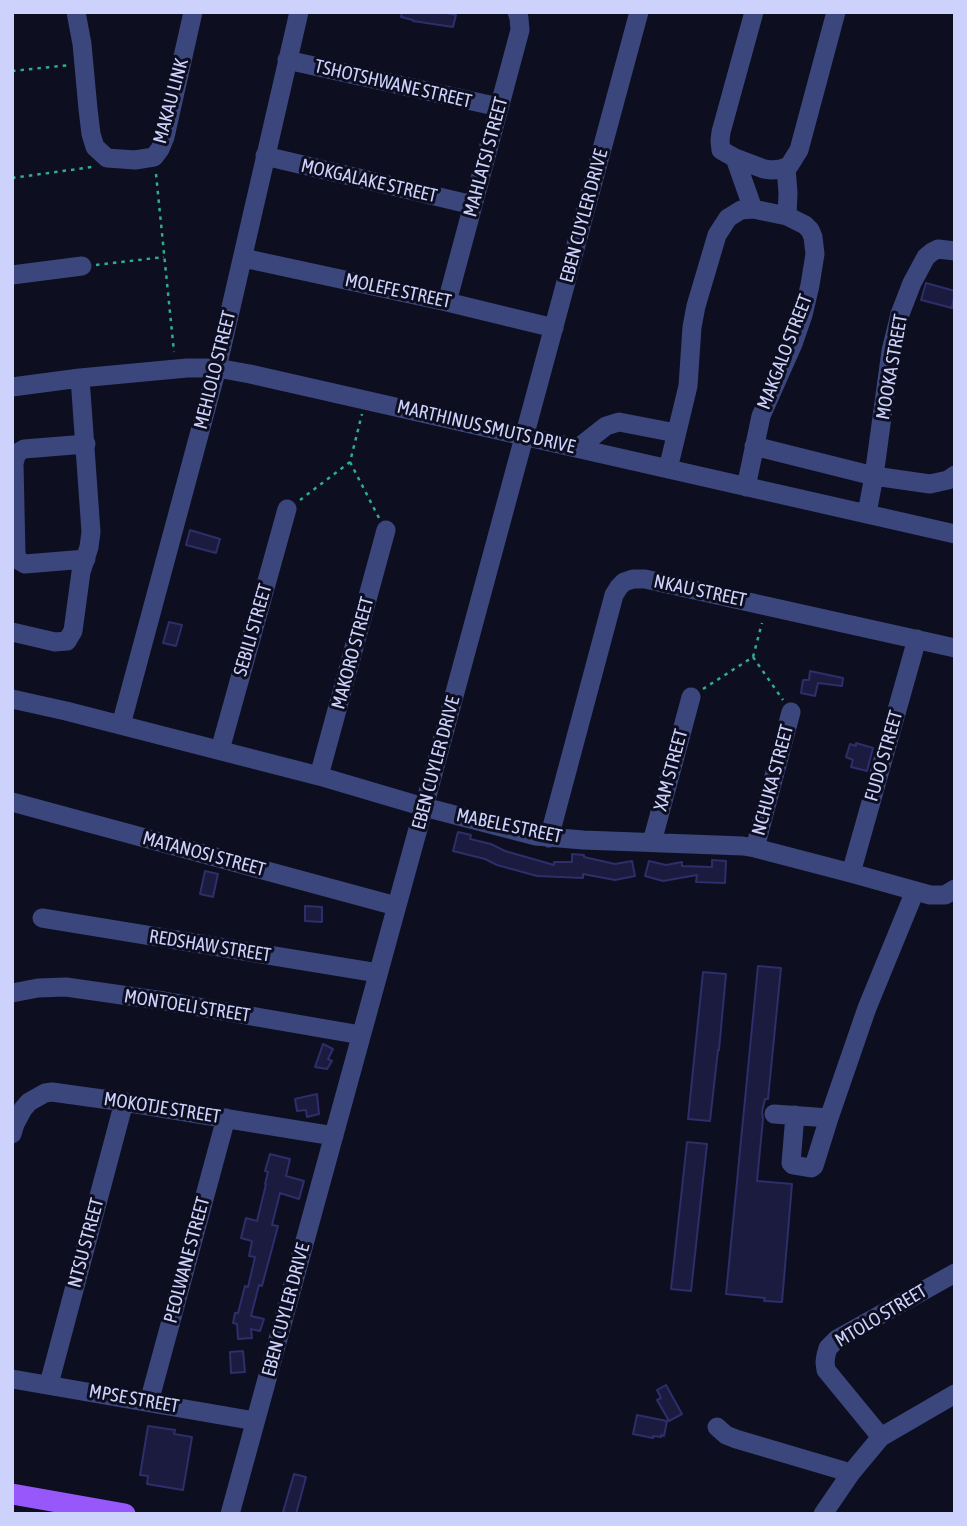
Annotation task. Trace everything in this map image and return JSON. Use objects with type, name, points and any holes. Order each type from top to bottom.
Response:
[{"type":"main road","points":[[12,1494],[125,1514]]},
{"type":"street","points":[[76,12],[91,134],[101,154]]},
{"type":"street","name":"MAKAU LINK","points":[[101,154],[107,158],[135,160],[154,157],[160,149],[193,12]]},
{"type":"street","name":"MEHLOLO STREET","points":[[121,725],[217,368],[299,12]]},
{"type":"street","name":"MAHLATSI STREET","points":[[447,302],[520,30],[517,12]]},
{"type":"street","name":"EBEN CUYLER DRIVE","points":[[230,1514],[639,12]]},
{"type":"street","points":[[754,12],[720,132],[721,150],[764,169],[781,169],[796,157],[836,12]]},
{"type":"street","name":"TSHOTSHWANE STREET","points":[[287,60],[499,107]]},
{"type":"street","name":"MOKGALAKE STREET","points":[[265,156],[473,205]]},
{"type":"street","points":[[668,469],[688,386],[696,306],[717,235],[733,214],[741,209],[752,209],[735,158]]},
{"type":"street","points":[[786,167],[787,216]]},
{"type":"street","name":"MAKGALO STREET","points":[[746,487],[763,409],[793,344],[803,315],[815,254],[813,237],[805,225],[787,216],[752,209]]},
{"type":"street","name":"MOOKA STREET","points":[[867,513],[891,351],[900,314],[926,257],[938,249],[955,251]]},
{"type":"street","name":"MOLEFE STREET","points":[[243,258],[554,328]]},
{"type":"street","points":[[12,275],[82,266]]},
{"type":"street","name":"MARTHINUS SMUTS DRIVE","points":[[12,387],[176,369],[217,368],[955,534]]},
{"type":"street","points":[[12,632],[55,642],[67,641],[73,631],[81,572],[91,532],[80,378]]},
{"type":"street","points":[[578,448],[606,426],[619,422],[676,433]]},
{"type":"street","points":[[86,444],[24,449],[17,453],[14,463],[18,560],[25,564],[86,559]]},
{"type":"street","points":[[754,446],[874,476],[930,484],[948,480],[955,475]]},
{"type":"street","name":"SEBILI STREET","points":[[220,750],[287,509]]},
{"type":"street","name":"MAKORO STREET","points":[[319,776],[386,530]]},
{"type":"street","name":"NKAU STREET","points":[[549,838],[614,595],[628,580],[645,579],[955,648]]},
{"type":"street","name":"FUDO STREET","points":[[851,873],[917,639]]},
{"type":"street","name":"XAM STREET","points":[[652,842],[691,697]]},
{"type":"street","name":"MABELE STREET","points":[[12,699],[220,750],[424,807],[549,838],[755,848],[923,893]]},
{"type":"street","name":"NCHUKA STREET","points":[[755,848],[791,712]]},
{"type":"street","name":"MATANOSI STREET","points":[[12,802],[396,906]]},
{"type":"street","points":[[795,1115],[791,1163],[811,1168],[814,1166],[867,1008],[923,893],[945,895],[955,889]]},
{"type":"street","name":"REDSHAW STREET","points":[[42,918],[378,973]]},
{"type":"street","name":"MONTOELI STREET","points":[[12,993],[66,987],[360,1035]]},
{"type":"street","name":"MOKOTJE STREET","points":[[12,1134],[29,1102],[45,1093],[52,1093],[334,1136]]},
{"type":"street","name":"NTSU STREET","points":[[49,1384],[124,1102]]},
{"type":"street","points":[[774,1114],[829,1118]]},
{"type":"street","name":"PEOLWANE STREET","points":[[149,1402],[226,1118]]},
{"type":"street","name":"MTOLO STREET","points":[[881,1437],[826,1370],[825,1354],[837,1339],[955,1273]]},
{"type":"street","name":"MPSE STREET","points":[[12,1378],[256,1421]]},
{"type":"street","points":[[823,1514],[851,1473],[881,1437],[955,1394]]},
{"type":"street","points":[[717,1427],[736,1439],[851,1473]]},
{"type":"path","points":[[12,71],[84,64]]},
{"type":"path","points":[[12,178],[91,168],[101,154]]},
{"type":"path","points":[[154,157],[176,369]]},
{"type":"path","points":[[82,266],[164,257]]},
{"type":"path","points":[[287,509],[350,462],[366,400]]},
{"type":"path","points":[[350,462],[386,530]]},
{"type":"path","points":[[691,697],[753,657],[766,606]]},
{"type":"path","points":[[753,657],[791,712]]},
{"type":"building","points":[[402,12],[443,12],[456,15],[453,27],[413,21],[401,17]]},
{"type":"building","points":[[926,283],[955,291],[952,308],[921,300]]},
{"type":"building","points":[[190,530],[220,539],[216,553],[186,545]]},
{"type":"building","points":[[169,622],[182,625],[176,646],[163,643]]},
{"type":"building","points":[[810,671],[843,678],[842,686],[818,683],[815,696],[801,693],[803,680],[809,680]]},
{"type":"building","points":[[856,743],[873,748],[867,771],[851,767],[853,760],[846,757],[850,744],[856,746]]},
{"type":"building","points":[[458,832],[471,835],[470,839],[554,865],[554,862],[572,862],[572,854],[615,864],[632,861],[635,876],[615,880],[583,874],[583,878],[537,876],[453,851]]},
{"type":"building","points":[[712,860],[726,861],[725,883],[696,882],[697,875],[663,881],[645,876],[649,861],[666,865],[682,862],[682,866],[712,867]]},
{"type":"building","points":[[205,871],[218,874],[213,897],[200,894]]},
{"type":"building","points":[[305,906],[322,907],[322,922],[305,921]]},
{"type":"building","points":[[758,966],[781,968],[768,1099],[765,1099],[762,1112],[757,1181],[792,1184],[782,1302],[726,1294]]},
{"type":"building","points":[[703,972],[726,974],[710,1121],[688,1119]]},
{"type":"building","points":[[323,1044],[333,1049],[328,1059],[332,1061],[327,1069],[315,1067]]},
{"type":"building","points":[[317,1094],[319,1114],[307,1117],[306,1110],[297,1111],[295,1099]]},
{"type":"building","points":[[687,1142],[707,1144],[691,1291],[671,1289]]},
{"type":"building","points":[[270,1154],[290,1159],[286,1176],[304,1181],[299,1199],[280,1193],[272,1225],[278,1226],[251,1316],[264,1319],[260,1331],[251,1329],[252,1338],[238,1339],[237,1324],[233,1323],[235,1313],[238,1313],[245,1286],[248,1287],[255,1257],[249,1256],[252,1241],[241,1238],[246,1218],[257,1221]]},
{"type":"building","points":[[243,1351],[245,1372],[231,1373],[230,1352]]},
{"type":"building","points":[[666,1385],[682,1414],[669,1421],[657,1400],[661,1398],[657,1390]]},
{"type":"building","points":[[637,1415],[667,1421],[664,1436],[653,1438],[633,1434]]},
{"type":"building","points":[[148,1426],[175,1430],[174,1434],[192,1437],[183,1490],[147,1484],[148,1476],[140,1475]]},
{"type":"building","points":[[294,1474],[306,1477],[296,1514],[290,1514],[283,1512]]}]
